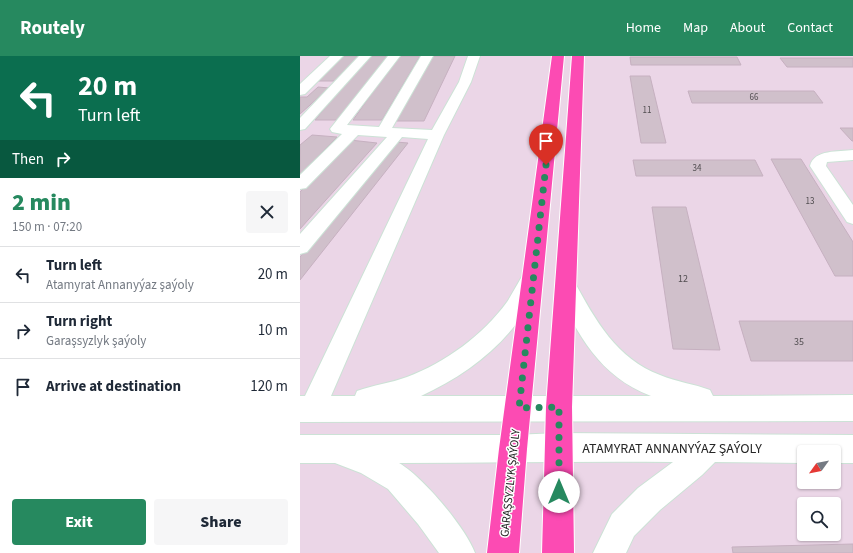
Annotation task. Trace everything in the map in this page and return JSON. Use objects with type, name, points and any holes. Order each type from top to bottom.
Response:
[{"type":"main road","name":"GARAŞSYZLYK ŞAÝOLY","points":[[503,553],[513,449],[519,408],[558,56]]},
{"type":"main road","points":[[558,553],[559,407],[578,56]]},
{"type":"street","points":[[300,91],[337,56]]},
{"type":"street","points":[[314,130],[365,56]]},
{"type":"street","points":[[314,130],[394,56]]},
{"type":"street","points":[[300,247],[390,132],[427,56]]},
{"type":"street","points":[[306,409],[465,82],[474,56]]},
{"type":"street","points":[[314,130],[354,130],[438,135]]},
{"type":"street","points":[[300,184],[354,130]]},
{"type":"street","points":[[853,156],[823,158],[819,161],[818,166],[853,218]]},
{"type":"street","points":[[306,409],[370,399],[411,388],[453,367],[484,344],[512,312],[534,273]]},
{"type":"street","points":[[566,287],[582,321],[593,338],[611,359],[627,371],[652,384],[678,394],[742,408]]},
{"type":"street","points":[[306,409],[559,407],[853,408]]},
{"type":"street","name":"ATAMYRAT ANNANYÝAZ ŞAÝOLY","points":[[300,449],[513,449],[559,447],[853,449]]},
{"type":"street","points":[[609,553],[623,525],[649,499],[692,465],[709,448]]},
{"type":"street","points":[[330,449],[368,461],[398,480],[429,513],[459,553]]},
{"type":"building","points":[[340,56],[361,56],[340,81],[318,81]]},
{"type":"building","points":[[368,56],[390,56],[344,120],[315,120]]},
{"type":"building","points":[[398,56],[420,56],[382,120],[353,120]]},
{"type":"building","points":[[432,56],[455,56],[424,121],[395,121]]},
{"type":"building","points":[[630,57],[737,57],[741,65],[631,65]]},
{"type":"building","points":[[780,58],[853,58],[853,67],[787,67]]},
{"type":"building","points":[[630,76],[650,76],[666,143],[641,143]]},
{"type":"building","points":[[318,87],[329,88],[300,114],[300,97],[307,97]]},
{"type":"building","points":[[688,91],[814,91],[823,103],[692,103]]},
{"type":"building","points":[[840,128],[853,128],[853,141],[852,141]]},
{"type":"building","points":[[312,135],[337,137],[300,174],[300,145]]},
{"type":"building","points":[[350,140],[377,143],[300,229],[300,192]]},
{"type":"building","points":[[396,142],[408,143],[300,280],[300,257]]},
{"type":"building","points":[[771,159],[801,159],[853,242],[853,276],[835,276]]},
{"type":"building","points":[[633,160],[755,160],[763,176],[636,176]]},
{"type":"building","points":[[652,207],[686,207],[720,350],[673,349]]},
{"type":"building","points":[[739,321],[853,321],[853,361],[751,361]]},
{"type":"building","points":[[853,544],[853,553],[733,553],[732,547]]},
{"type":"route","points":[[546,165],[519,408],[559,407],[559,492]]}]
